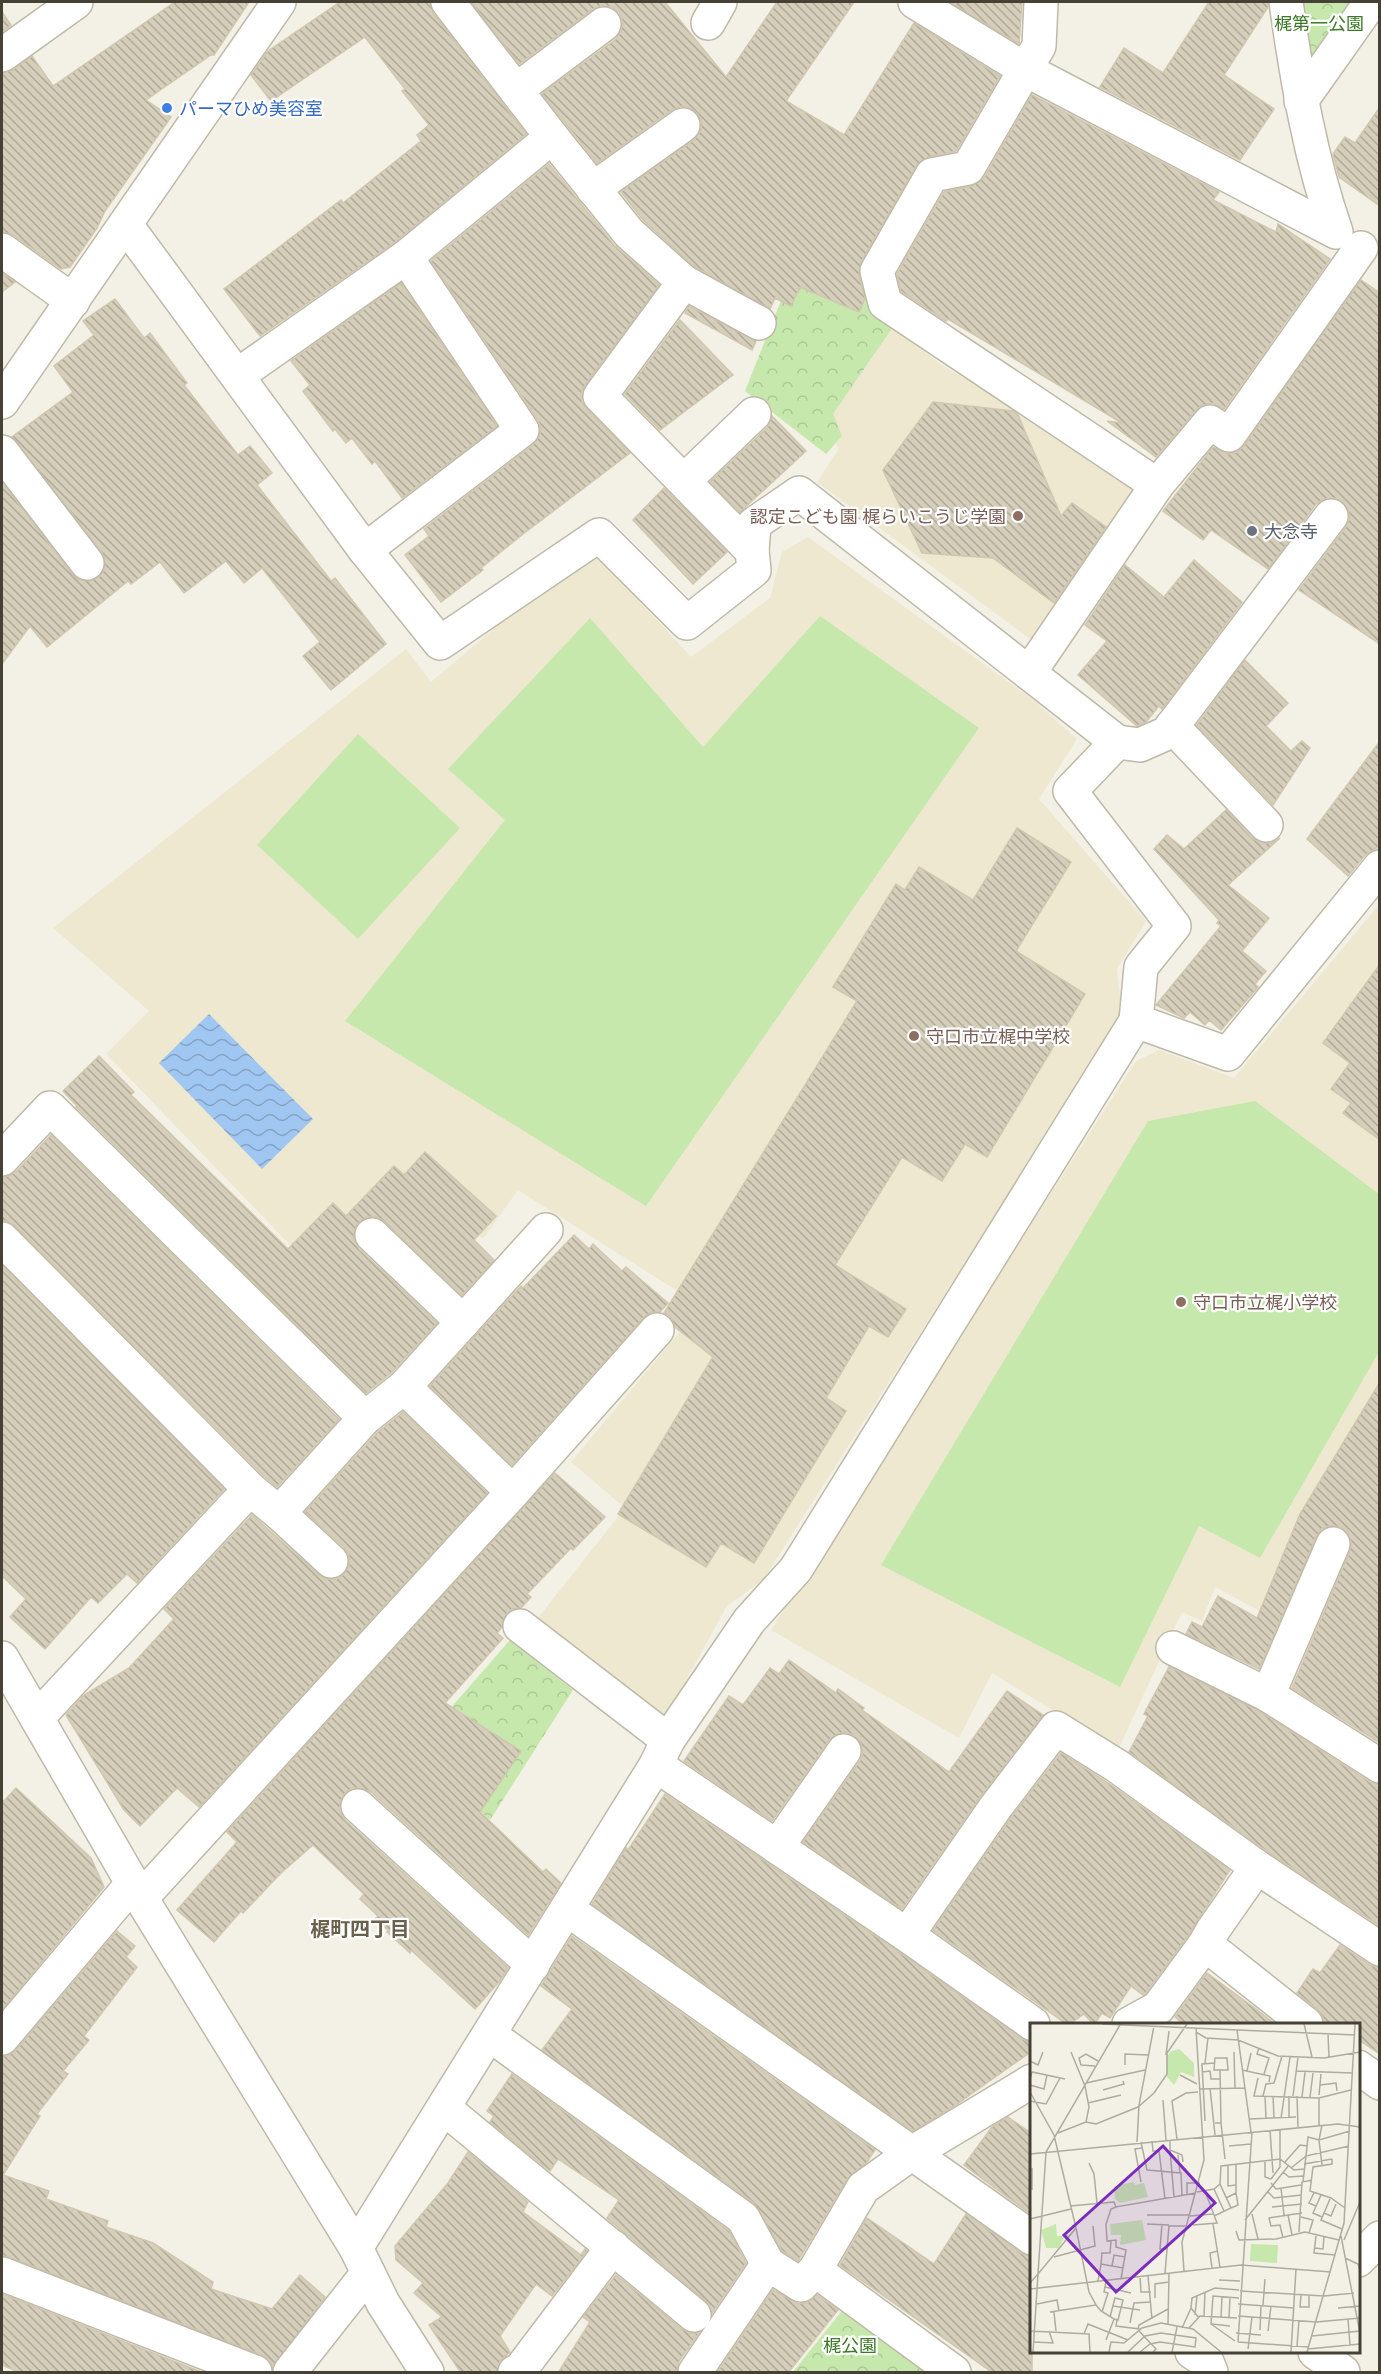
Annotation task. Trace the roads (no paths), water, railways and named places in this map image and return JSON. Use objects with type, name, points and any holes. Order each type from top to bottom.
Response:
[{"type":"street","points":[[2,56],[76,2]]},
{"type":"street","points":[[2,402],[279,2]]},
{"type":"street","points":[[448,2],[629,233],[684,282],[759,323]]},
{"type":"street","points":[[915,2],[1026,70],[1359,246]]},
{"type":"street","points":[[1041,2],[1039,46],[968,168],[932,175],[877,271],[885,303],[1157,485]]},
{"type":"street","points":[[1286,2],[1301,101],[1319,183],[1359,246]]},
{"type":"street","points":[[1301,101],[1371,2]]},
{"type":"street","points":[[516,90],[604,24]]},
{"type":"street","points":[[593,189],[683,125]]},
{"type":"street","points":[[238,375],[406,257],[552,137]]},
{"type":"street","points":[[126,225],[365,550],[440,643],[599,535],[687,623],[754,570],[754,524],[799,493],[1117,742],[1140,745],[1167,733],[1331,516]]},
{"type":"street","points":[[1029,673],[1157,485],[1210,422],[1229,435],[1359,246]]},
{"type":"street","points":[[2,250],[72,301]]},
{"type":"street","points":[[365,550],[522,430],[406,257]]},
{"type":"street","points":[[684,282],[600,396],[753,551]]},
{"type":"street","points":[[684,481],[754,414]]},
{"type":"street","points":[[2,452],[87,563]]},
{"type":"street","points":[[1172,726],[1266,825]]},
{"type":"street","points":[[290,2373],[362,2260],[444,2108],[662,1752],[749,1622],[796,1569],[1136,1021],[1141,967],[1174,926],[1070,791],[1117,742]]},
{"type":"street","points":[[1136,1021],[1228,1054],[1380,867]]},
{"type":"street","points":[[2,1159],[50,1108],[364,1418]]},
{"type":"street","points":[[279,1513],[364,1418],[404,1387],[546,1230]]},
{"type":"street","points":[[372,1235],[463,1322]]},
{"type":"street","points":[[2,1239],[250,1489],[331,1561]]},
{"type":"street","points":[[2,2038],[137,1890],[513,1492],[657,1330]]},
{"type":"street","points":[[404,1387],[513,1492]]},
{"type":"street","points":[[37,1718],[250,1489]]},
{"type":"street","points":[[1268,1695],[1333,1544]]},
{"type":"street","points":[[520,1626],[662,1752],[777,1847],[1031,2023]]},
{"type":"street","points":[[1173,1648],[1268,1695],[1379,1764]]},
{"type":"street","points":[[2,1658],[137,1890],[362,2260],[383,2303],[427,2373]]},
{"type":"street","points":[[907,1935],[995,1808],[1056,1728],[1117,1766],[1257,1867],[1380,1949]]},
{"type":"street","points":[[777,1847],[844,1750]]},
{"type":"street","points":[[357,1806],[533,1965]]},
{"type":"street","points":[[1132,2023],[1158,2008],[1257,1867]]},
{"type":"street","points":[[567,1909],[1030,2237]]},
{"type":"street","points":[[1205,1944],[1304,2023]]},
{"type":"street","points":[[490,2035],[743,2218],[768,2264],[801,2285],[815,2270],[863,2188],[912,2153],[1030,2082]]},
{"type":"street","points":[[1360,2068],[1380,2083]]},
{"type":"street","points":[[444,2108],[694,2315]]},
{"type":"street","points":[[1360,2259],[1380,2238]]},
{"type":"street","points":[[515,2373],[520,2370],[613,2247]]},
{"type":"street","points":[[695,2373],[768,2264]]},
{"type":"street","points":[[815,2270],[954,2373]]},
{"type":"street","points":[[2,2274],[255,2373]]},
{"type":"street","points":[[1194,2353],[1207,2362],[1211,2373]]},
{"type":"street","points":[[1316,2353],[1343,2373]]},
{"type":"water","points":[[209,1014],[313,1119],[262,1169],[159,1063]]},
{"type":"place","name":"パーマひめ美容室","points":[[167,108]]},
{"type":"place","name":"認定こども園 梶らいこうじ学園","points":[[1018,516]]},
{"type":"place","name":"大念寺","points":[[1252,531]]},
{"type":"place","name":"守口市立梶中学校","points":[[914,1036]]},
{"type":"place","name":"守口市立梶小学校","points":[[1181,1302]]},
{"type":"district","name":"梶町四丁目","points":[[360,1928]]},
{"type":"park label","name":"梶第一公園","points":[[1319,23]]},
{"type":"park label","name":"梶公園","points":[[850,2345]]}]
